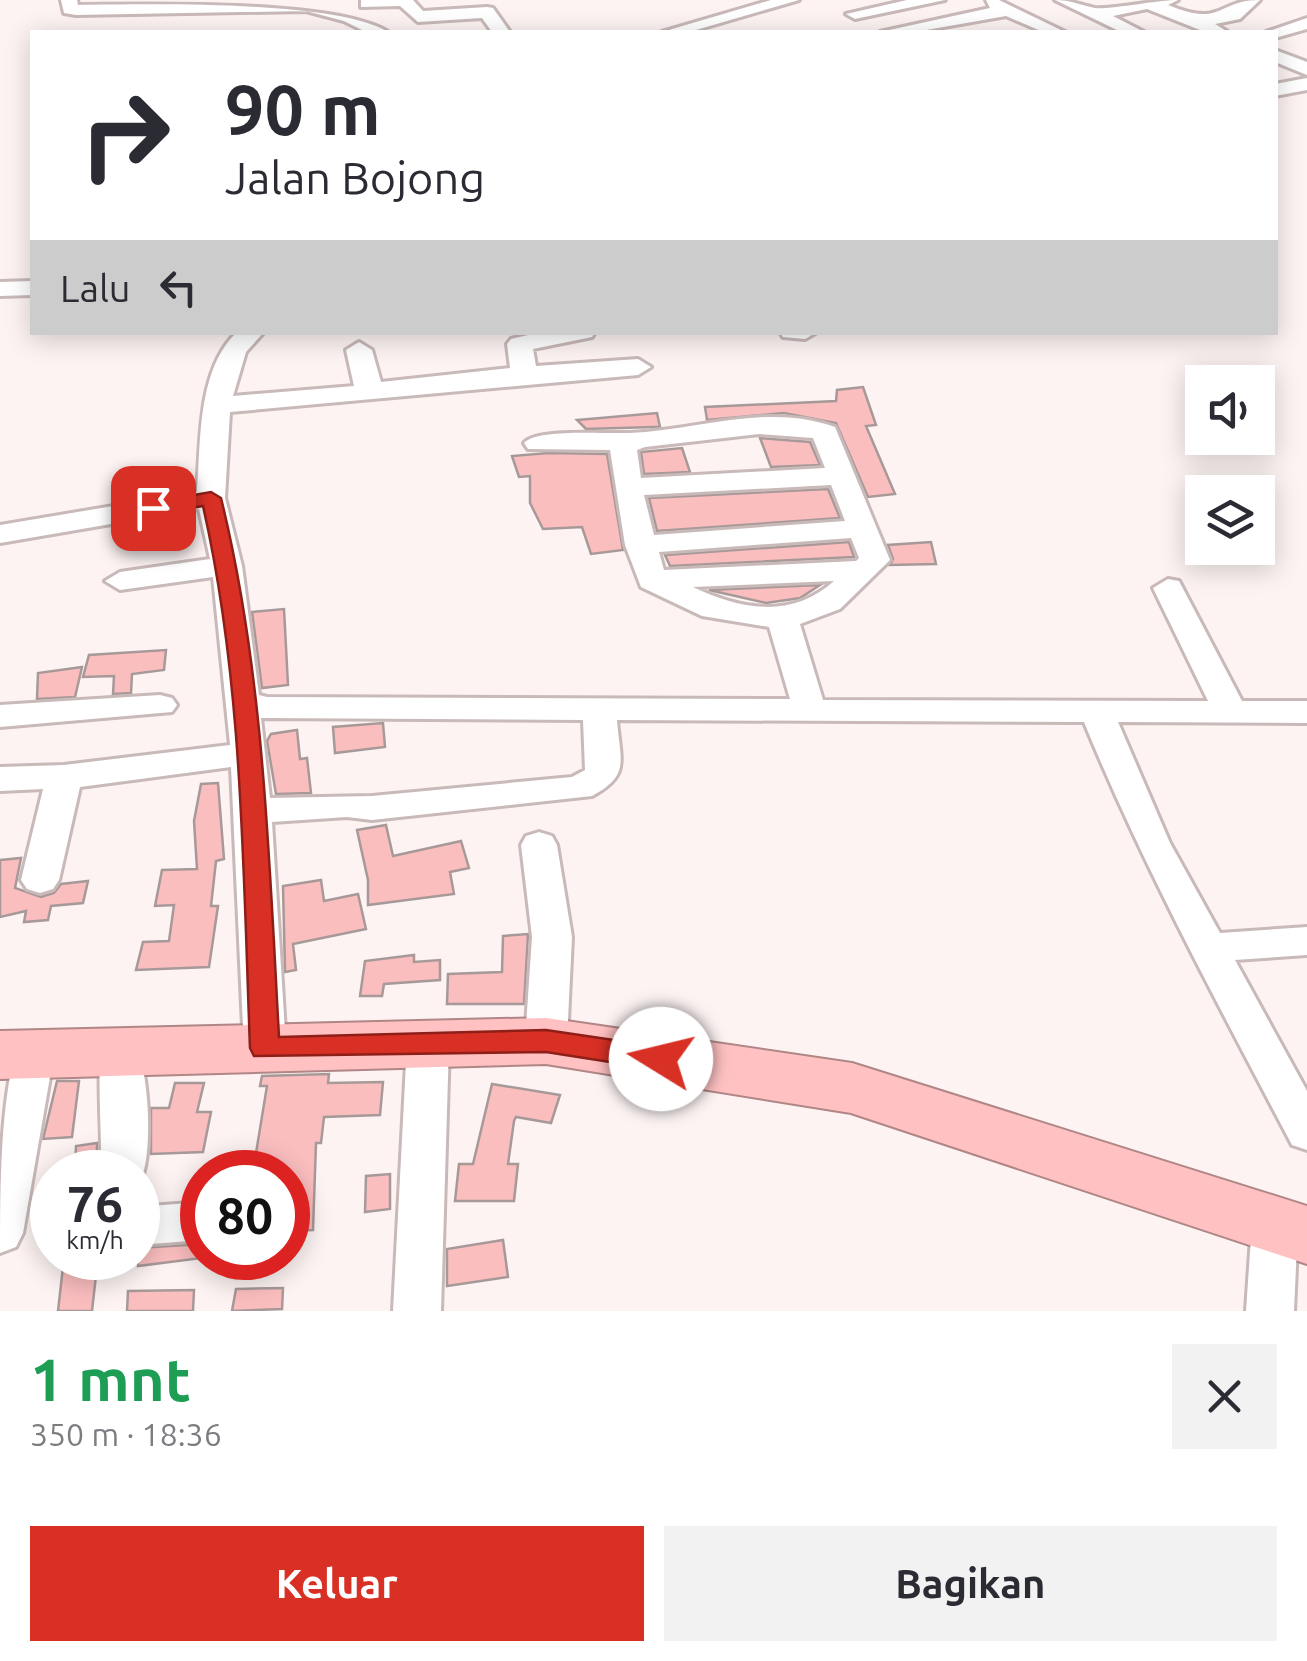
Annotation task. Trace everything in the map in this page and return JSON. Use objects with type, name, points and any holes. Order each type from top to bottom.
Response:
[{"type":"highway","points":[[16,1055],[546,1041],[852,1088],[1291,1229]]},
{"type":"street","points":[[69,0],[70,9],[76,10],[205,15],[321,7],[374,30]]},
{"type":"street","points":[[367,3],[405,0],[416,17],[488,8],[500,30]]},
{"type":"street","points":[[677,30],[767,2],[792,0]]},
{"type":"street","points":[[855,14],[937,0]]},
{"type":"street","points":[[985,0],[1043,30]]},
{"type":"street","points":[[1063,0],[1131,30]]},
{"type":"street","points":[[1194,23],[1238,14],[1252,0]]},
{"type":"street","points":[[1095,14],[1160,2],[1213,30]]},
{"type":"street","points":[[838,4],[884,30]]},
{"type":"street","points":[[918,30],[948,28],[1008,10]]},
{"type":"street","points":[[1278,33],[1307,23]]},
{"type":"street","points":[[1290,58],[1307,69]]},
{"type":"street","points":[[1278,89],[1307,84]]},
{"type":"street","points":[[0,289],[30,288]]},
{"type":"street","points":[[249,335],[234,349],[217,405],[211,498],[227,566],[254,811],[265,1048]]},
{"type":"street","points":[[524,374],[518,346],[569,335]]},
{"type":"street","points":[[359,350],[368,391]]},
{"type":"street","points":[[217,405],[524,374],[638,367]]},
{"type":"street","points":[[538,443],[628,442],[806,424],[820,428],[831,442],[874,560],[868,570],[830,602],[784,620],[712,609],[652,580],[640,544],[623,456],[628,442]]},
{"type":"street","points":[[630,487],[842,476]]},
{"type":"street","points":[[0,534],[211,498]]},
{"type":"street","points":[[640,544],[864,528]]},
{"type":"street","points":[[120,581],[227,566]]},
{"type":"street","points":[[652,580],[868,570]]},
{"type":"street","points":[[1168,588],[1231,713]]},
{"type":"street","points":[[784,620],[809,708]]},
{"type":"street","points":[[243,701],[265,708],[1307,712]]},
{"type":"street","points":[[0,716],[160,704]]},
{"type":"street","points":[[254,811],[347,805],[372,808],[579,788],[603,774],[600,711]]},
{"type":"street","points":[[1097,713],[1152,843],[1307,1132]]},
{"type":"street","points":[[0,778],[64,777],[248,754]]},
{"type":"street","points":[[40,880],[64,777]]},
{"type":"street","points":[[539,845],[552,936],[546,1041]]},
{"type":"street","points":[[1207,948],[1307,941]]},
{"type":"street","points":[[417,1311],[428,1044]]},
{"type":"street","points":[[119,1051],[124,1150]]},
{"type":"street","points":[[0,1233],[16,1055]]},
{"type":"street","points":[[1270,1311],[1291,1229]]},
{"type":"building","points":[[863,387],[876,425],[866,426],[895,494],[868,497],[836,423],[784,413],[707,420],[705,407],[836,401],[837,390]]},
{"type":"building","points":[[657,413],[660,427],[586,429],[577,420]]},
{"type":"building","points":[[760,438],[810,442],[820,465],[771,467]]},
{"type":"building","points":[[682,448],[690,472],[644,474],[641,452]]},
{"type":"building","points":[[607,454],[623,550],[591,554],[582,527],[543,529],[530,503],[530,476],[519,477],[512,456]]},
{"type":"building","points":[[828,489],[840,518],[657,531],[649,498]]},
{"type":"building","points":[[849,542],[854,557],[670,566],[665,555]]},
{"type":"building","points":[[931,542],[936,564],[890,565],[893,559],[888,545]]},
{"type":"building","points":[[820,585],[800,598],[766,603],[709,590]]},
{"type":"building","points":[[284,609],[288,685],[262,688],[252,612]]},
{"type":"building","points":[[166,650],[164,670],[132,674],[131,693],[113,694],[114,676],[83,677],[89,655]]},
{"type":"building","points":[[82,667],[75,697],[37,699],[38,673]]},
{"type":"building","points":[[383,723],[385,747],[335,753],[333,727]]},
{"type":"building","points":[[297,730],[300,759],[307,758],[311,793],[276,794],[267,741],[271,734]]},
{"type":"building","points":[[218,783],[224,859],[216,861],[211,906],[218,906],[209,967],[136,970],[143,942],[169,941],[174,905],[155,906],[162,870],[197,869],[194,821],[201,784]]},
{"type":"building","points":[[386,825],[393,856],[461,841],[469,868],[450,872],[454,894],[368,905],[368,880],[357,830]]},
{"type":"building","points":[[21,858],[15,888],[41,897],[54,893],[61,884],[88,881],[83,903],[51,906],[48,920],[24,922],[26,911],[0,917],[0,860]]},
{"type":"building","points":[[321,880],[324,901],[358,894],[366,929],[293,944],[296,970],[285,972],[283,886]]},
{"type":"building","points":[[528,934],[524,1004],[447,1004],[448,974],[502,972],[503,936]]},
{"type":"building","points":[[414,955],[414,962],[440,960],[440,980],[384,984],[382,996],[360,996],[365,961]]},
{"type":"building","points":[[329,1074],[328,1083],[383,1082],[380,1115],[324,1117],[321,1143],[316,1143],[313,1230],[310,1230],[310,1150],[256,1150],[267,1086],[260,1086],[262,1076]]},
{"type":"building","points":[[57,1081],[79,1081],[72,1137],[43,1139]]},
{"type":"building","points":[[175,1083],[204,1083],[197,1112],[211,1112],[203,1150],[160,1154],[160,1150],[151,1150],[151,1108],[169,1108]]},
{"type":"building","points":[[492,1084],[560,1095],[551,1123],[516,1117],[514,1121],[508,1164],[518,1164],[514,1201],[455,1201],[459,1164],[473,1164]]},
{"type":"building","points":[[97,1143],[97,1150],[76,1150],[76,1146]]},
{"type":"building","points":[[390,1174],[390,1209],[365,1212],[366,1176]]},
{"type":"building","points":[[503,1240],[508,1277],[447,1286],[447,1249]]},
{"type":"building","points":[[180,1245],[180,1261],[160,1263],[160,1247]]},
{"type":"building","points":[[62,1280],[96,1280],[92,1311],[58,1311]]},
{"type":"building","points":[[283,1288],[282,1309],[232,1311],[236,1289]]},
{"type":"building","points":[[194,1290],[193,1311],[127,1311],[128,1291]]},
{"type":"route","points":[[153,508],[211,498],[227,566],[254,811],[265,1048],[546,1041],[661,1059]]}]
